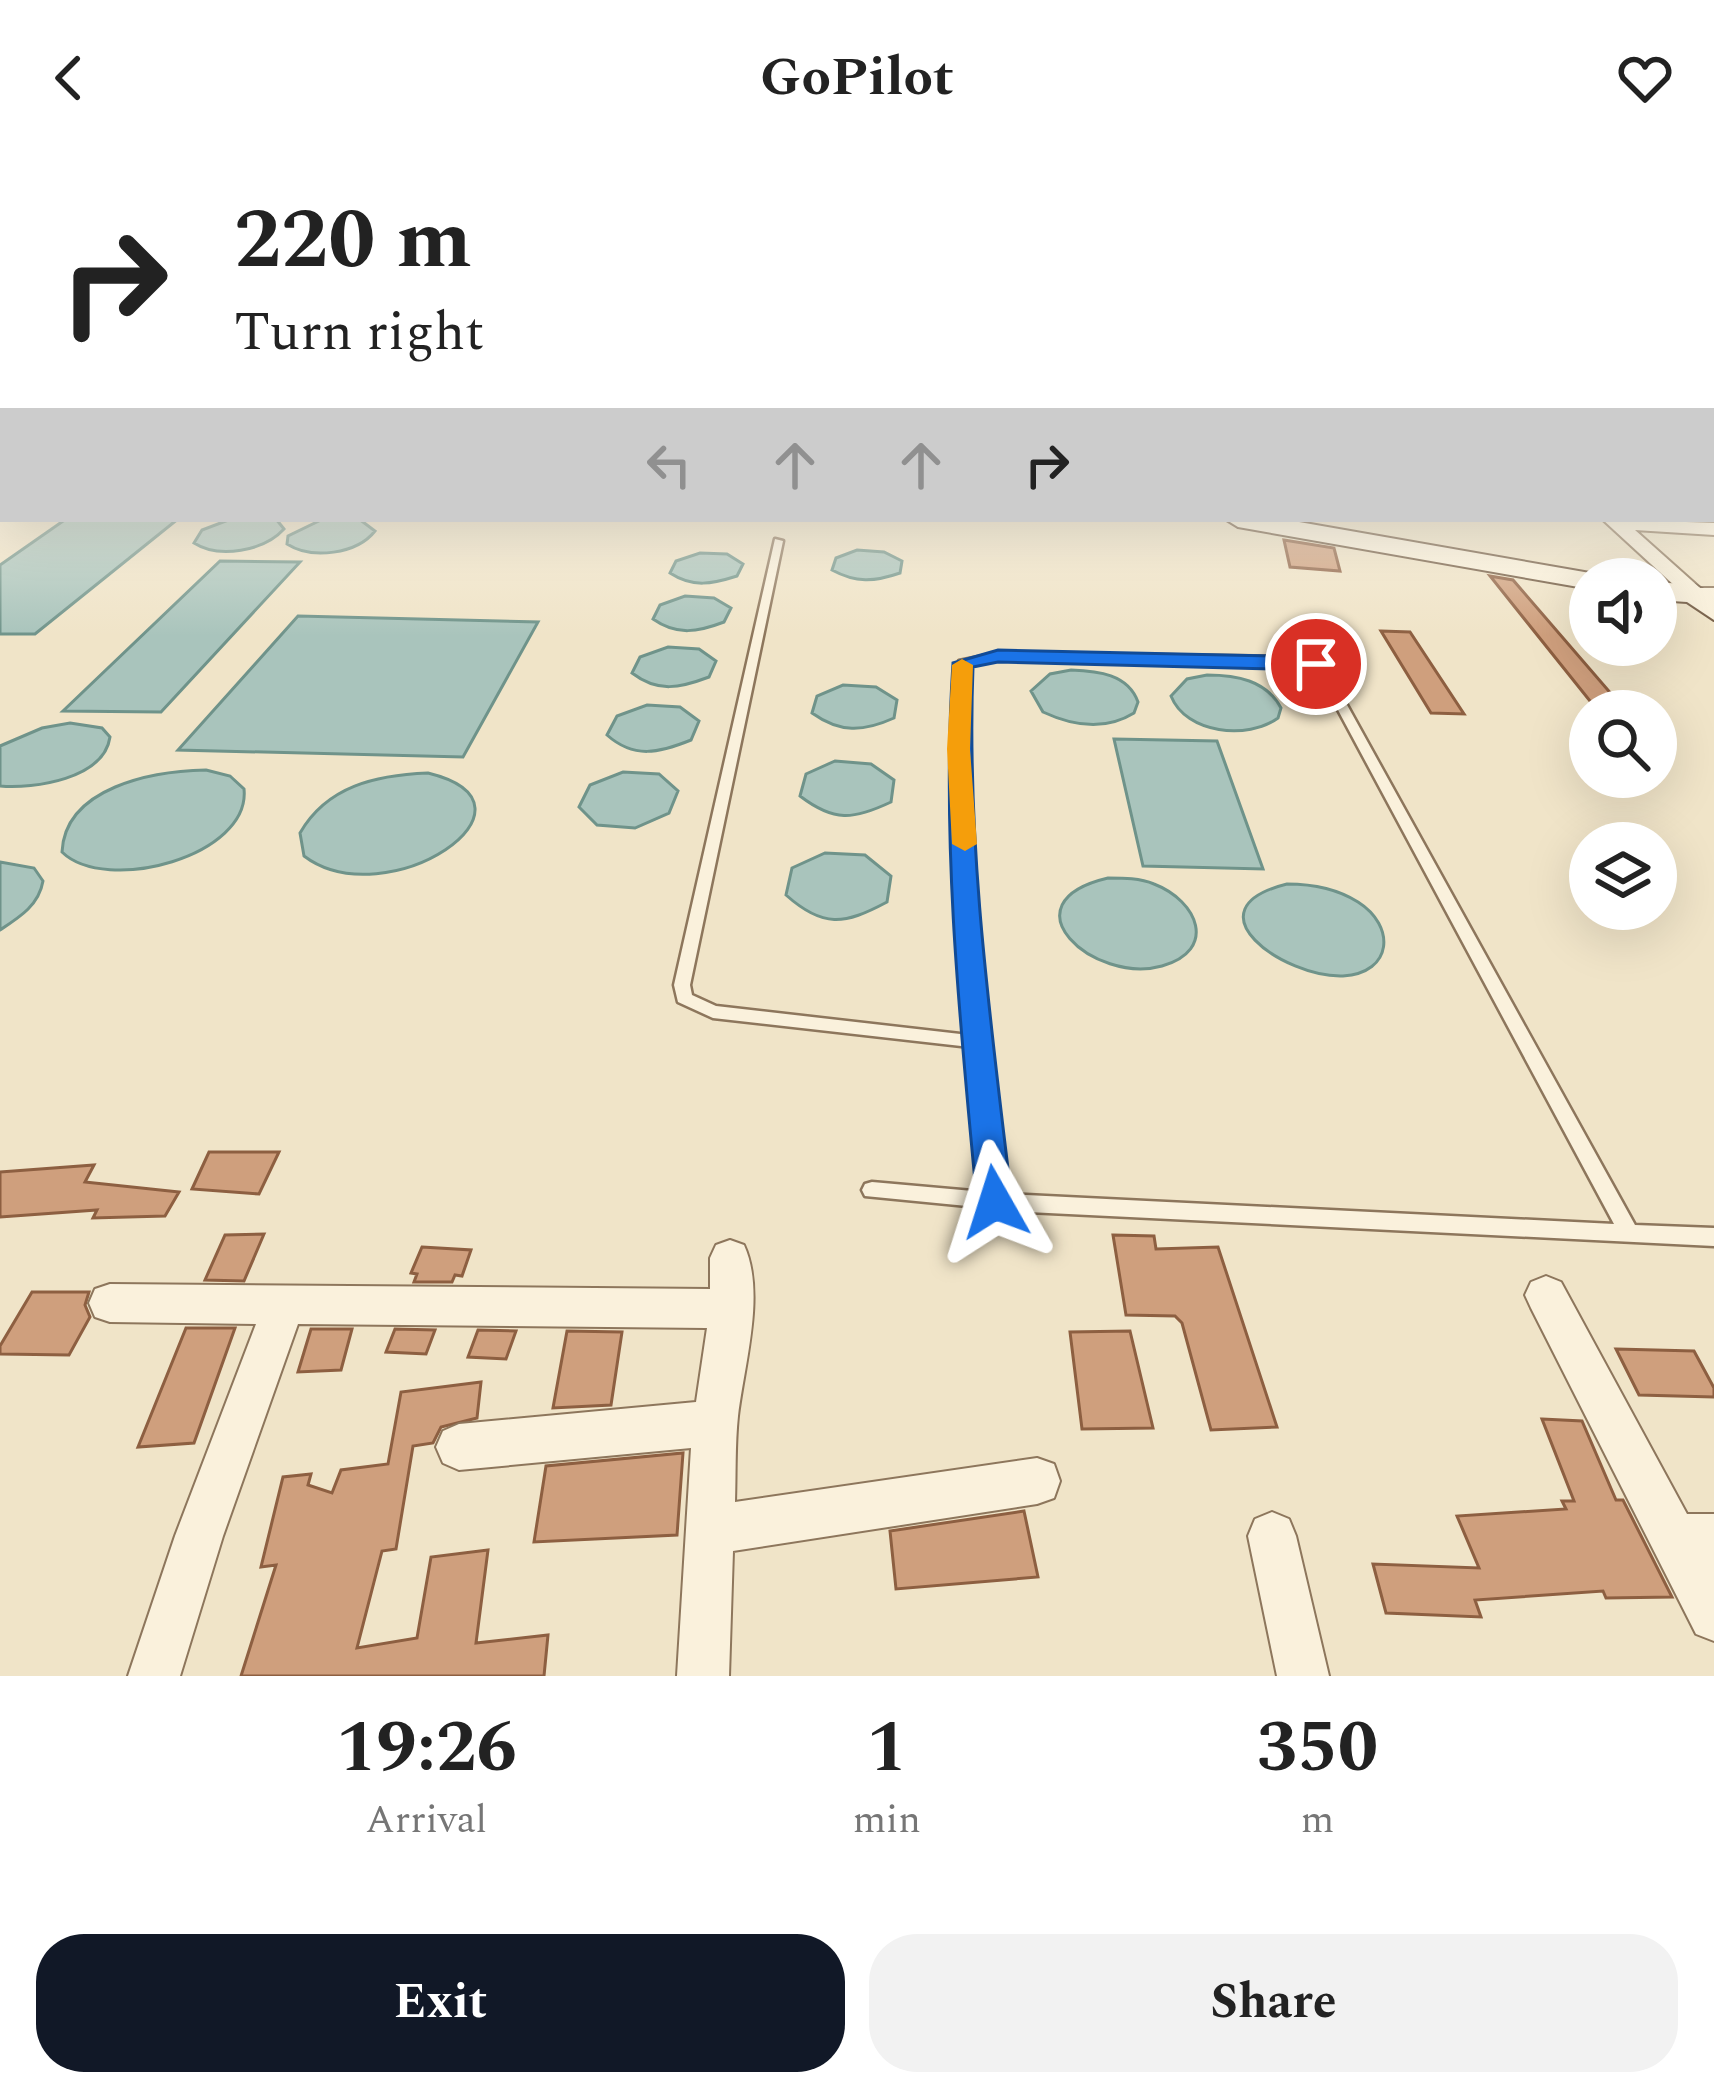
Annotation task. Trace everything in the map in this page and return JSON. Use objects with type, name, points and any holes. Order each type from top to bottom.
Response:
[{"type":"main road","points":[[1255,522],[1569,577]]},
{"type":"main road","points":[[1294,522],[1569,572]]},
{"type":"main road","points":[[1677,594],[1708,600]]},
{"type":"street","points":[[1614,522],[1714,530]]},
{"type":"street","points":[[1614,522],[1708,600]]},
{"type":"street","points":[[704,1676],[715,1423],[731,1309],[730,1258]]},
{"type":"street","points":[[1546,1295],[1692,1539],[1714,1616]]},
{"type":"street","points":[[154,1676],[199,1536],[285,1302]]},
{"type":"street","points":[[110,1303],[731,1309]]},
{"type":"street","points":[[459,1447],[715,1423]]},
{"type":"street","points":[[710,1530],[1037,1481]]},
{"type":"street","points":[[1272,1536],[1303,1676]]},
{"type":"lane","points":[[778,541],[682,986],[684,998],[713,1012],[977,1042]]},
{"type":"lane","points":[[995,1202],[977,1042],[958,749],[963,663],[998,656],[1309,661],[1320,667],[1629,1233]]},
{"type":"lane","points":[[872,1190],[995,1202],[1714,1238]]},
{"type":"water","points":[[62,522],[174,522],[35,634],[0,634],[0,565]]},
{"type":"water","points":[[223,522],[278,522],[284,529],[265,543],[228,551],[194,543],[202,530]]},
{"type":"water","points":[[317,522],[363,522],[375,531],[357,545],[321,553],[287,544],[288,536]]},
{"type":"water","points":[[857,550],[884,552],[902,561],[900,573],[865,580],[832,570],[836,558]]},
{"type":"water","points":[[700,553],[727,554],[743,564],[737,576],[711,583],[695,583],[670,573],[676,561]]},
{"type":"water","points":[[220,561],[300,562],[161,712],[63,711]]},
{"type":"water","points":[[685,596],[714,598],[731,608],[724,622],[696,630],[671,628],[653,619],[660,605]]},
{"type":"water","points":[[298,616],[538,622],[463,757],[178,750]]},
{"type":"water","points":[[668,647],[699,649],[716,661],[709,677],[669,687],[632,673],[640,657]]},
{"type":"water","points":[[1071,670],[1120,680],[1138,702],[1134,713],[1089,724],[1043,712],[1031,691],[1050,674]]},
{"type":"water","points":[[1207,675],[1259,685],[1281,708],[1278,718],[1235,731],[1190,719],[1171,696],[1187,679]]},
{"type":"water","points":[[843,685],[876,687],[897,700],[894,718],[852,728],[812,713],[817,696]]},
{"type":"water","points":[[647,705],[680,707],[699,721],[691,740],[637,751],[607,735],[617,716]]},
{"type":"water","points":[[70,723],[102,728],[110,737],[95,763],[48,783],[0,786],[0,746],[42,728]]},
{"type":"water","points":[[1114,739],[1217,741],[1263,869],[1143,866]]},
{"type":"water","points":[[835,761],[871,764],[894,780],[891,802],[844,816],[800,796],[806,774]]},
{"type":"water","points":[[206,770],[230,776],[244,789],[240,813],[225,833],[201,850],[141,869],[110,870],[83,864],[62,852],[78,812],[95,798],[138,779]]},
{"type":"water","points":[[623,772],[659,774],[678,791],[669,813],[635,828],[597,825],[579,807],[590,785]]},
{"type":"water","points":[[428,773],[463,788],[475,808],[468,830],[445,850],[414,865],[376,874],[338,872],[304,856],[300,833],[324,804],[372,780]]},
{"type":"water","points":[[825,853],[865,855],[891,876],[887,902],[846,919],[823,918],[799,906],[786,895],[792,868]]},
{"type":"water","points":[[0,862],[34,868],[43,881],[33,904],[0,930]]},
{"type":"water","points":[[1108,878],[1149,882],[1182,902],[1196,925],[1191,949],[1162,966],[1136,969],[1087,953],[1061,922],[1062,905],[1077,890]]},
{"type":"water","points":[[1287,884],[1324,888],[1358,902],[1379,923],[1384,947],[1380,958],[1360,973],[1320,974],[1295,966],[1255,940],[1245,925],[1245,909],[1258,895]]},
{"type":"building","points":[[1284,540],[1334,548],[1340,571],[1290,567]]},
{"type":"building","points":[[1490,576],[1513,580],[1569,645],[1569,666],[1587,666],[1608,690],[1581,690]]},
{"type":"building","points":[[1381,631],[1410,632],[1464,714],[1431,713]]},
{"type":"building","points":[[209,1152],[279,1152],[259,1194],[192,1189]]},
{"type":"building","points":[[94,1165],[85,1182],[179,1192],[165,1216],[93,1218],[97,1210],[0,1217],[0,1172]]},
{"type":"building","points":[[264,1234],[244,1281],[205,1280],[225,1235]]},
{"type":"building","points":[[1113,1235],[1154,1236],[1156,1249],[1218,1247],[1277,1427],[1211,1430],[1182,1323],[1175,1316],[1126,1315]]},
{"type":"building","points":[[422,1247],[471,1250],[462,1276],[455,1275],[452,1282],[414,1282],[417,1274],[411,1273]]},
{"type":"building","points":[[32,1292],[89,1292],[85,1305],[90,1317],[69,1355],[0,1354],[0,1346]]},
{"type":"building","points":[[186,1328],[235,1328],[194,1443],[138,1447]]},
{"type":"building","points":[[311,1329],[352,1329],[341,1370],[298,1372]]},
{"type":"building","points":[[395,1329],[435,1330],[426,1354],[386,1352]]},
{"type":"building","points":[[478,1330],[516,1331],[506,1359],[468,1357]]},
{"type":"building","points":[[567,1331],[622,1332],[611,1405],[553,1408]]},
{"type":"building","points":[[1130,1331],[1153,1428],[1082,1429],[1070,1332]]},
{"type":"building","points":[[1616,1349],[1694,1351],[1714,1397],[1639,1395]]},
{"type":"building","points":[[481,1382],[477,1418],[441,1427],[433,1443],[413,1446],[396,1549],[382,1551],[357,1648],[417,1638],[431,1557],[488,1550],[476,1643],[548,1635],[544,1676],[241,1676],[276,1565],[261,1567],[283,1477],[311,1474],[308,1485],[332,1493],[341,1470],[388,1464],[401,1392]]},
{"type":"building","points":[[1542,1419],[1582,1421],[1616,1500],[1623,1500],[1672,1597],[1606,1598],[1603,1591],[1475,1600],[1481,1617],[1386,1613],[1373,1564],[1479,1568],[1457,1516],[1566,1509],[1562,1501],[1574,1501]]},
{"type":"building","points":[[683,1453],[677,1535],[534,1542],[546,1466]]},
{"type":"building","points":[[1024,1511],[1038,1577],[896,1589],[890,1531]]},
{"type":"slow traffic","points":[[962,665],[958,749],[965,844]]},
{"type":"route","points":[[995,1202],[977,1042],[958,749],[963,663],[998,656],[1316,664]]}]
